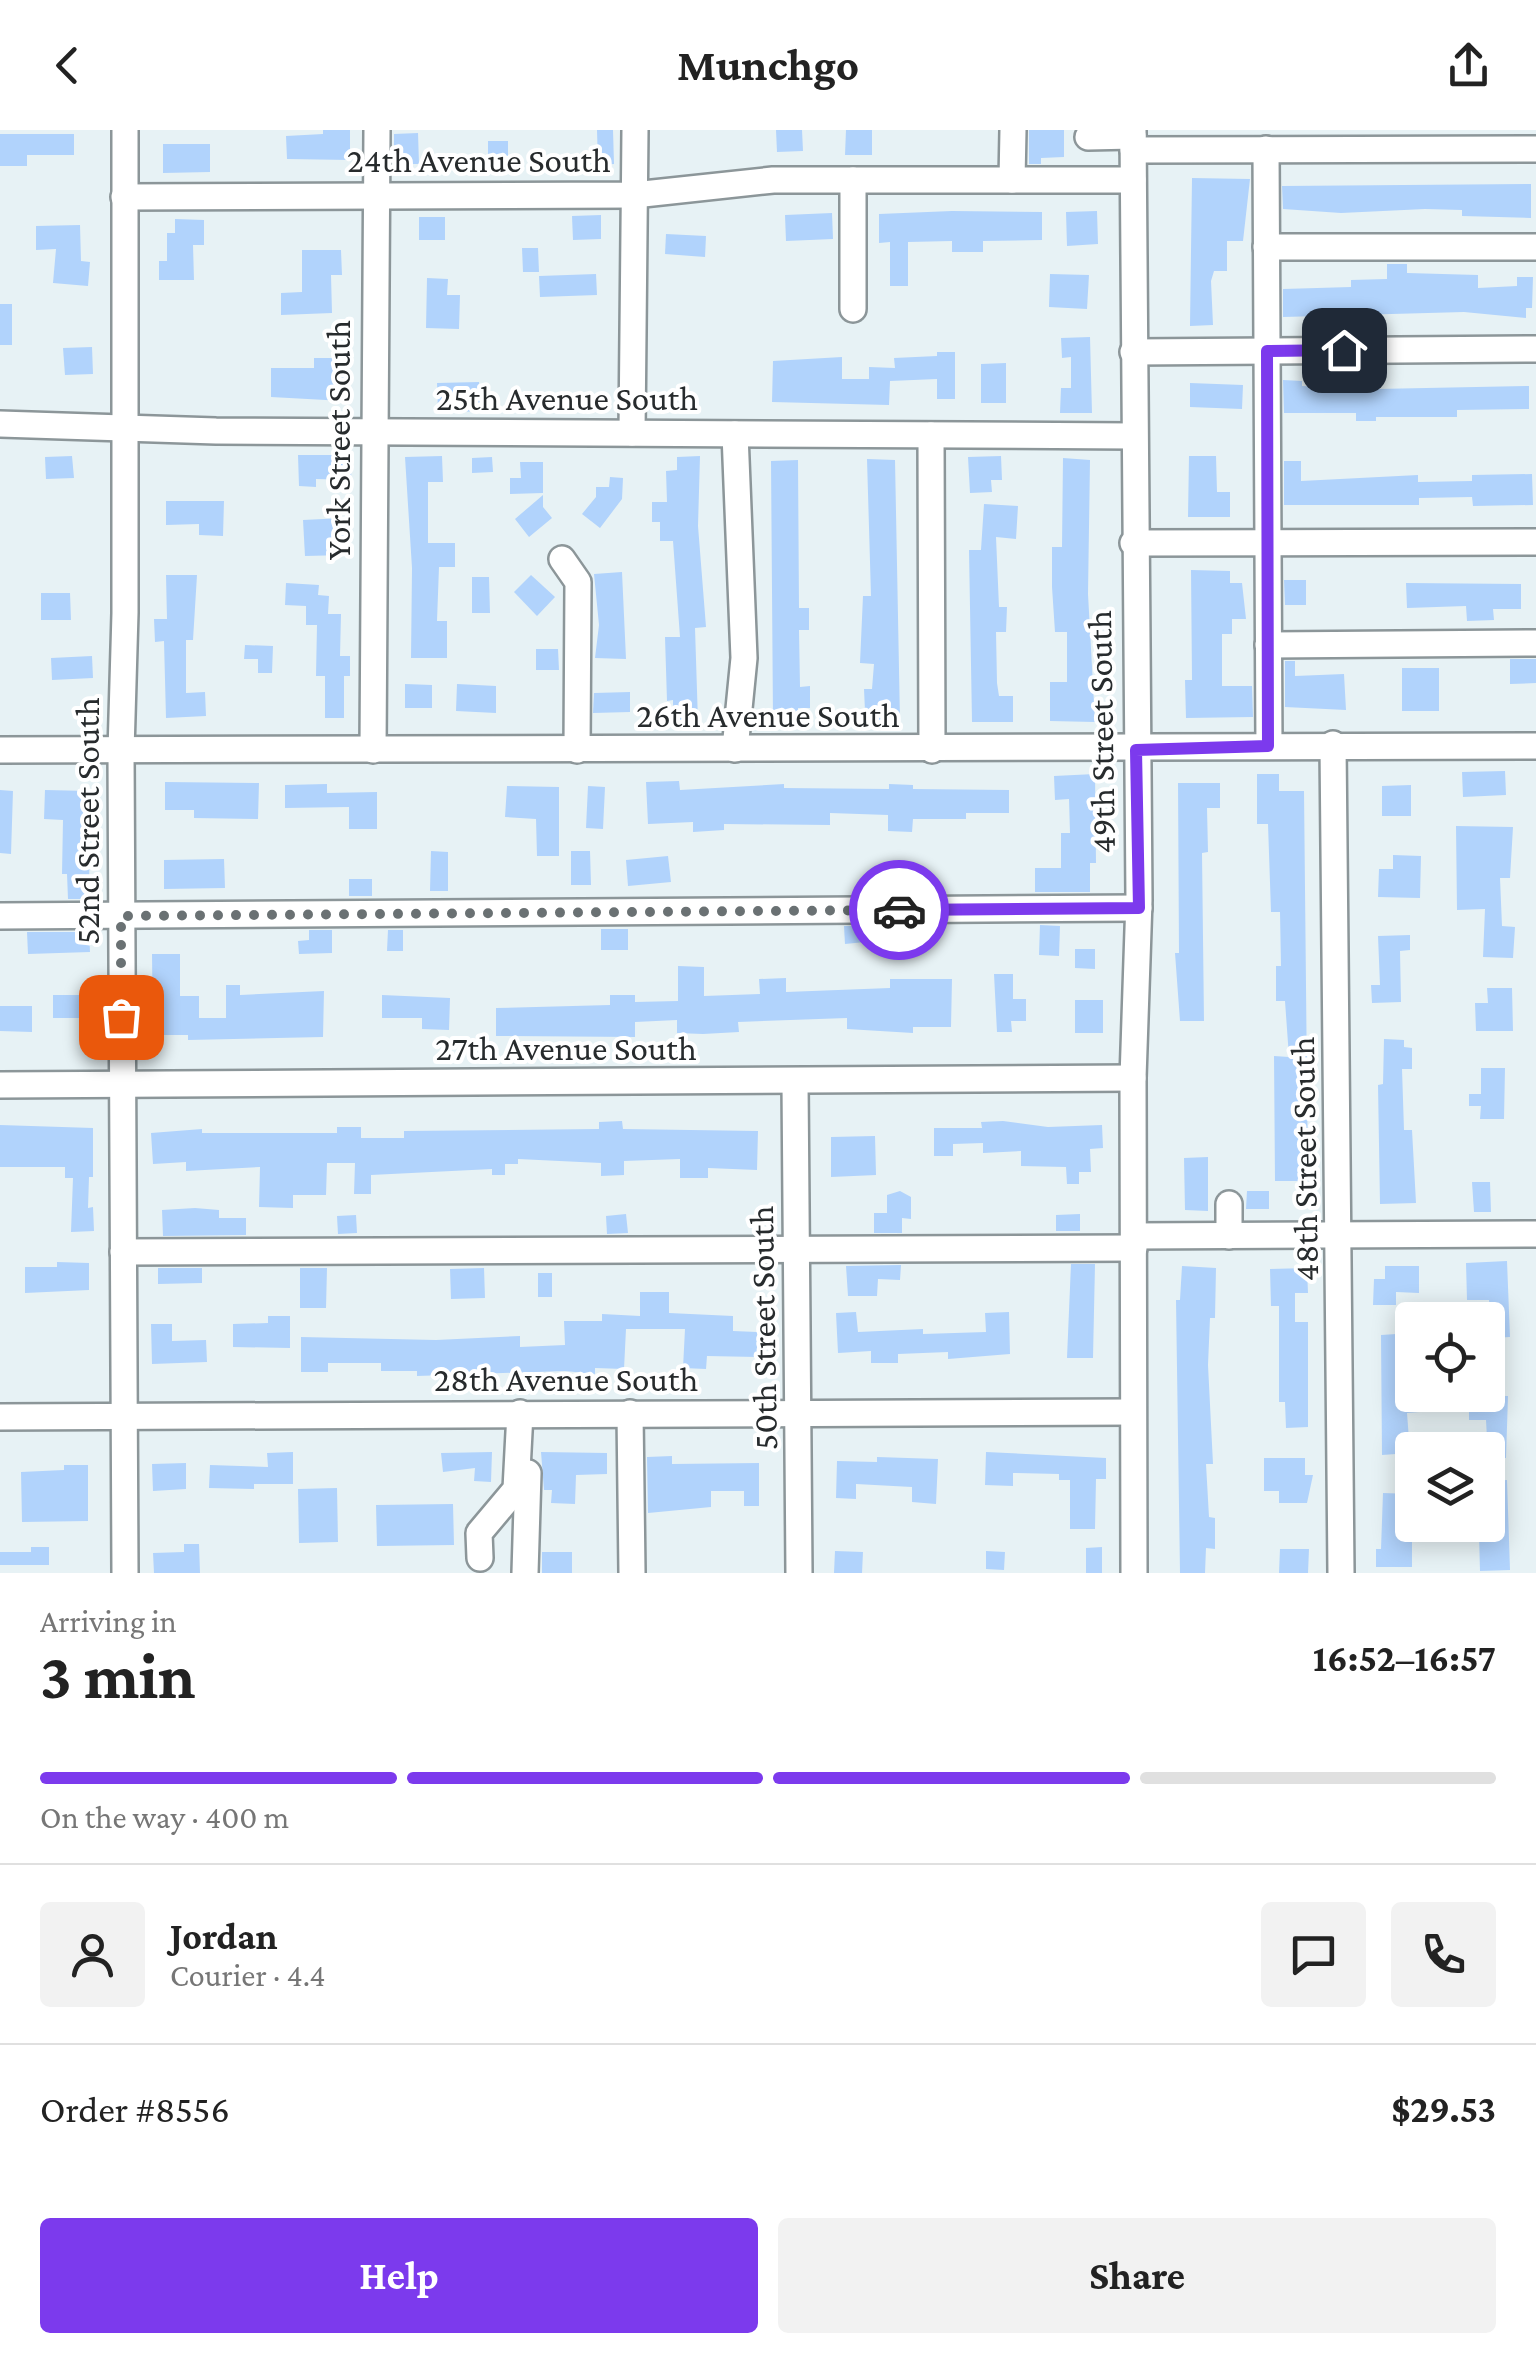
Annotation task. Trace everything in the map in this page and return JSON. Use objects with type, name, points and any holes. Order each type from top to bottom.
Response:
[{"type":"street","name":"52nd Street South","points":[[125,130],[125,613],[121,751],[125,1573]]},
{"type":"street","name":"York Street South","points":[[373,750],[372,432],[378,130]]},
{"type":"street","points":[[632,433],[635,130]]},
{"type":"street","points":[[1012,180],[1013,130]]},
{"type":"street","points":[[1088,141],[1133,139],[1266,150],[1536,148]]},
{"type":"street","name":"49th Street South","points":[[1133,139],[1133,543],[1139,908],[1133,1078],[1134,1573]]},
{"type":"street","points":[[1266,150],[1268,746]]},
{"type":"street","name":"24th Avenue South","points":[[124,197],[634,195],[773,180],[1133,180]]},
{"type":"street","points":[[852,180],[854,309]]},
{"type":"street","points":[[1266,247],[1536,247]]},
{"type":"street","points":[[1133,352],[1536,349]]},
{"type":"street","name":"25th Avenue South","points":[[0,424],[372,432],[1133,436]]},
{"type":"street","points":[[735,434],[744,658],[735,750]]},
{"type":"street","points":[[931,435],[932,750]]},
{"type":"street","points":[[1133,543],[1536,542]]},
{"type":"street","points":[[562,559],[578,582],[577,750]]},
{"type":"street","points":[[1268,645],[1536,643]]},
{"type":"street","name":"48th Street South","points":[[1333,744],[1341,1573]]},
{"type":"street","name":"26th Avenue South","points":[[0,750],[1536,746]]},
{"type":"street","points":[[0,916],[1139,908]]},
{"type":"street","name":"27th Avenue South","points":[[0,1085],[1133,1078]]},
{"type":"street","name":"50th Street South","points":[[795,1082],[798,1573]]},
{"type":"street","points":[[1229,1204],[1229,1236]]},
{"type":"street","points":[[123,1252],[797,1249],[1134,1242],[1229,1236],[1536,1234]]},
{"type":"street","name":"28th Avenue South","points":[[0,1416],[1132,1412]]},
{"type":"street","points":[[480,1558],[479,1533],[516,1490],[524,1413]]},
{"type":"street","points":[[524,1413],[526,1573]]},
{"type":"street","points":[[630,1413],[632,1573]]},
{"type":"building","points":[[323,130],[350,130],[350,160],[287,159],[286,136],[323,134]]},
{"type":"building","points":[[597,130],[613,130],[614,164],[598,165]]},
{"type":"building","points":[[776,130],[802,130],[803,151],[777,152]]},
{"type":"building","points":[[846,130],[872,130],[872,155],[845,155]]},
{"type":"building","points":[[1029,130],[1064,130],[1064,157],[1041,158],[1041,164],[1029,164]]},
{"type":"building","points":[[418,133],[419,164],[394,164],[394,134]]},
{"type":"building","points":[[0,134],[74,134],[74,155],[27,155],[27,166],[0,166]]},
{"type":"building","points":[[488,141],[508,141],[508,165],[488,165]]},
{"type":"building","points":[[163,144],[210,144],[210,172],[163,173]]},
{"type":"building","points":[[1192,178],[1250,179],[1243,241],[1227,241],[1227,271],[1214,271],[1211,281],[1213,325],[1190,326]]},
{"type":"building","points":[[1531,184],[1531,218],[1462,216],[1462,210],[1341,213],[1283,209],[1282,186]]},
{"type":"building","points":[[1097,211],[1098,244],[1067,246],[1066,212]]},
{"type":"building","points":[[1042,212],[1042,240],[983,241],[983,252],[952,252],[952,241],[908,242],[908,286],[890,286],[890,242],[879,243],[879,214]]},
{"type":"building","points":[[832,213],[833,239],[786,241],[785,215]]},
{"type":"building","points":[[601,215],[601,239],[573,240],[572,216]]},
{"type":"building","points":[[419,217],[445,217],[445,240],[419,240]]},
{"type":"building","points":[[175,219],[204,220],[204,245],[193,245],[194,280],[159,280],[159,261],[167,261],[167,233],[175,233]]},
{"type":"building","points":[[80,225],[81,261],[90,262],[88,286],[53,283],[56,249],[36,250],[36,226]]},
{"type":"building","points":[[666,234],[706,236],[705,257],[665,254]]},
{"type":"building","points":[[522,248],[538,248],[539,272],[523,272]]},
{"type":"building","points":[[302,250],[341,250],[342,275],[331,275],[332,313],[281,315],[281,293],[302,292]]},
{"type":"building","points":[[1387,264],[1407,264],[1407,273],[1478,275],[1478,288],[1517,286],[1517,277],[1533,277],[1532,308],[1526,308],[1526,318],[1464,312],[1283,317],[1283,289],[1351,287],[1351,280],[1387,279]]},
{"type":"building","points":[[596,274],[597,295],[540,297],[539,276]]},
{"type":"building","points":[[1050,274],[1089,275],[1087,309],[1049,307]]},
{"type":"building","points":[[427,278],[448,279],[447,295],[460,295],[459,329],[426,328]]},
{"type":"building","points":[[0,304],[12,304],[12,345],[0,345]]},
{"type":"building","points":[[1090,337],[1092,413],[1060,413],[1061,388],[1071,388],[1071,357],[1062,358],[1061,338]]},
{"type":"building","points":[[92,347],[93,374],[65,375],[63,348]]},
{"type":"building","points":[[937,352],[955,352],[955,399],[937,399],[937,379],[890,381],[889,405],[772,402],[773,361],[842,357],[842,379],[869,379],[869,367],[895,368],[894,358],[937,356]]},
{"type":"building","points":[[314,358],[344,358],[344,401],[271,397],[271,368],[314,368]]},
{"type":"building","points":[[1006,363],[1006,403],[981,403],[981,364]]},
{"type":"building","points":[[1283,380],[1302,381],[1302,386],[1376,389],[1529,386],[1529,409],[1457,410],[1457,417],[1376,417],[1376,421],[1356,421],[1356,413],[1284,413]]},
{"type":"building","points":[[479,382],[480,411],[438,413],[437,383]]},
{"type":"building","points":[[1190,383],[1243,385],[1242,409],[1190,407]]},
{"type":"building","points":[[298,455],[352,455],[351,480],[316,479],[316,487],[299,486]]},
{"type":"building","points":[[72,456],[74,478],[46,479],[45,457]]},
{"type":"building","points":[[442,456],[443,482],[428,482],[428,543],[455,543],[455,567],[439,567],[437,621],[447,621],[447,658],[411,658],[412,568],[405,457]]},
{"type":"building","points":[[700,456],[698,526],[706,627],[695,628],[698,722],[673,722],[673,700],[667,701],[665,637],[680,637],[673,541],[660,541],[660,522],[652,522],[652,502],[667,502],[666,471],[677,470],[677,457]]},
{"type":"building","points":[[1001,456],[1002,480],[991,480],[992,492],[970,493],[968,457]]},
{"type":"building","points":[[1189,456],[1216,456],[1217,492],[1230,492],[1230,517],[1188,517]]},
{"type":"building","points":[[492,457],[493,472],[472,473],[472,458]]},
{"type":"building","points":[[1063,458],[1090,460],[1088,594],[1095,722],[1050,721],[1050,682],[1067,682],[1067,632],[1055,632],[1052,587],[1052,547],[1062,547]]},
{"type":"building","points":[[867,459],[895,460],[900,721],[877,722],[877,711],[865,711],[864,689],[872,689],[874,664],[860,663],[863,596],[871,596]]},
{"type":"building","points":[[798,460],[799,608],[809,608],[809,630],[799,630],[800,687],[810,686],[810,708],[798,708],[798,719],[773,720],[771,461]]},
{"type":"building","points":[[1284,461],[1301,461],[1301,481],[1418,475],[1418,482],[1472,481],[1472,475],[1532,474],[1533,505],[1473,506],[1472,497],[1419,498],[1419,505],[1284,505]]},
{"type":"building","points":[[520,462],[543,462],[543,493],[510,494],[510,478],[521,478]]},
{"type":"building","points":[[610,477],[623,478],[622,499],[600,528],[582,514],[596,497],[596,487],[609,487]]},
{"type":"building","points":[[543,495],[543,507],[552,518],[529,537],[515,519]]},
{"type":"building","points":[[166,501],[224,501],[223,536],[199,535],[199,524],[166,525]]},
{"type":"building","points":[[984,504],[1018,506],[1016,539],[996,537],[999,607],[1007,607],[1006,632],[996,632],[997,683],[999,696],[1013,696],[1013,722],[972,722],[969,550],[981,550]]},
{"type":"building","points":[[344,518],[345,555],[305,556],[303,520]]},
{"type":"building","points":[[1191,570],[1230,571],[1230,583],[1242,583],[1246,619],[1232,619],[1232,634],[1222,634],[1222,686],[1252,686],[1253,717],[1186,718],[1185,680],[1192,680]]},
{"type":"building","points":[[622,572],[626,659],[595,658],[599,625],[594,574]]},
{"type":"building","points":[[166,575],[197,575],[193,640],[186,640],[186,693],[205,692],[206,716],[166,718],[164,641],[155,642],[154,619],[167,619]]},
{"type":"building","points":[[531,575],[555,597],[537,616],[514,592]]},
{"type":"building","points":[[472,577],[489,577],[490,613],[472,613]]},
{"type":"building","points":[[1284,580],[1306,580],[1306,605],[1285,605]]},
{"type":"building","points":[[286,583],[319,585],[318,595],[329,596],[328,614],[341,614],[340,656],[350,656],[350,676],[344,676],[344,718],[325,718],[325,676],[316,676],[317,625],[306,625],[306,606],[285,605]]},
{"type":"building","points":[[1406,583],[1521,584],[1521,609],[1493,609],[1494,620],[1467,621],[1466,606],[1407,608]]},
{"type":"building","points":[[41,593],[70,593],[71,620],[41,620]]},
{"type":"building","points":[[245,645],[273,646],[272,673],[258,673],[258,659],[244,659]]},
{"type":"building","points":[[536,649],[558,649],[559,670],[536,670]]},
{"type":"building","points":[[92,656],[93,678],[52,680],[51,658]]},
{"type":"building","points":[[1510,659],[1536,659],[1536,683],[1510,684]]},
{"type":"building","points":[[1285,661],[1295,661],[1295,676],[1344,674],[1346,710],[1285,707]]},
{"type":"building","points":[[1402,668],[1439,668],[1439,711],[1402,711]]},
{"type":"building","points":[[405,684],[432,685],[432,708],[405,708]]},
{"type":"building","points":[[457,684],[496,686],[496,713],[456,711]]},
{"type":"building","points":[[630,692],[630,712],[593,713],[594,693]]},
{"type":"building","points":[[1505,771],[1506,795],[1463,797],[1462,772]]},
{"type":"building","points":[[1095,774],[1096,863],[1090,863],[1090,892],[1035,892],[1035,868],[1061,868],[1061,833],[1070,833],[1069,799],[1055,800],[1054,776]]},
{"type":"building","points":[[1257,774],[1279,774],[1279,791],[1304,791],[1308,1181],[1275,1181],[1274,1056],[1289,1057],[1285,1001],[1276,1001],[1276,966],[1281,966],[1280,912],[1271,912],[1268,824],[1257,824]]},
{"type":"building","points":[[679,781],[680,790],[784,784],[784,788],[889,789],[889,784],[913,785],[913,789],[1009,790],[1009,813],[966,813],[966,819],[913,819],[912,832],[888,831],[888,815],[830,813],[830,825],[724,824],[724,830],[693,832],[693,822],[648,824],[646,782]]},
{"type":"building","points":[[165,782],[259,783],[258,819],[194,818],[194,810],[165,810]]},
{"type":"building","points":[[1178,783],[1220,783],[1220,808],[1207,808],[1208,852],[1202,853],[1204,1021],[1180,1021],[1175,953],[1179,953]]},
{"type":"building","points":[[327,784],[327,793],[377,792],[377,829],[349,829],[349,807],[285,808],[285,785]]},
{"type":"building","points":[[1411,785],[1411,816],[1382,816],[1382,786]]},
{"type":"building","points":[[507,786],[559,787],[559,856],[537,856],[536,819],[505,817]]},
{"type":"building","points":[[588,786],[605,787],[603,829],[586,828]]},
{"type":"building","points":[[0,790],[13,791],[11,854],[0,853]]},
{"type":"building","points":[[45,790],[90,791],[89,899],[68,899],[67,874],[62,874],[63,820],[44,819]]},
{"type":"building","points":[[1456,826],[1513,827],[1510,878],[1500,878],[1502,926],[1515,927],[1513,958],[1483,957],[1485,909],[1457,910]]},
{"type":"building","points":[[431,851],[448,852],[448,891],[430,891]]},
{"type":"building","points":[[571,851],[590,851],[591,885],[571,885]]},
{"type":"building","points":[[1393,855],[1421,856],[1420,898],[1378,897],[1379,869],[1393,869]]},
{"type":"building","points":[[668,856],[671,882],[628,886],[626,860]]},
{"type":"building","points":[[224,859],[225,888],[164,889],[164,860]]},
{"type":"building","points":[[885,862],[912,863],[912,891],[885,891]]},
{"type":"building","points":[[349,879],[372,879],[372,896],[349,896]]},
{"type":"building","points":[[1040,925],[1060,926],[1059,956],[1039,955]]},
{"type":"building","points":[[844,926],[864,926],[865,942],[845,944]]},
{"type":"building","points":[[601,929],[628,929],[628,950],[601,950]]},
{"type":"building","points":[[309,930],[332,930],[332,953],[299,954],[298,941],[309,940]]},
{"type":"building","points":[[388,930],[403,930],[403,951],[387,951]]},
{"type":"building","points":[[27,932],[89,932],[90,952],[28,954]]},
{"type":"building","points":[[1410,935],[1410,950],[1400,951],[1401,1002],[1372,1003],[1371,985],[1380,985],[1378,936]]},
{"type":"building","points":[[1075,949],[1095,949],[1095,969],[1075,968]]},
{"type":"building","points":[[152,954],[180,954],[180,996],[199,996],[199,1018],[226,1018],[226,985],[240,985],[240,995],[324,991],[323,1037],[188,1040],[188,1035],[153,1035]]},
{"type":"building","points":[[678,966],[704,967],[704,996],[760,994],[759,979],[786,978],[786,992],[890,988],[890,979],[952,979],[951,1027],[913,1027],[913,1033],[847,1029],[847,1018],[738,1022],[739,1032],[703,1034],[677,1033],[677,1020],[635,1022],[635,1037],[496,1036],[496,1008],[610,1005],[610,995],[635,995],[635,1002],[678,1001]]},
{"type":"building","points":[[994,974],[1013,974],[1013,999],[1026,999],[1026,1021],[1011,1021],[1012,1032],[997,1032]]},
{"type":"building","points":[[1487,988],[1512,988],[1513,1031],[1476,1031],[1475,1003],[1488,1003]]},
{"type":"building","points":[[53,995],[91,995],[91,1018],[53,1018]]},
{"type":"building","points":[[382,995],[450,998],[449,1030],[422,1029],[422,1018],[382,1018]]},
{"type":"building","points":[[1075,1000],[1103,1000],[1103,1033],[1075,1033]]},
{"type":"building","points":[[0,1006],[32,1006],[32,1032],[0,1031]]},
{"type":"building","points":[[1384,1039],[1404,1040],[1404,1047],[1412,1048],[1412,1069],[1402,1069],[1404,1130],[1412,1130],[1416,1203],[1380,1204],[1378,1085],[1383,1084]]},
{"type":"building","points":[[1481,1068],[1505,1068],[1504,1119],[1480,1119],[1481,1106],[1469,1106],[1469,1094],[1481,1094]]},
{"type":"building","points":[[622,1121],[623,1129],[758,1131],[757,1170],[708,1168],[708,1178],[680,1178],[680,1159],[624,1161],[624,1175],[601,1176],[601,1163],[518,1159],[518,1164],[505,1164],[505,1175],[492,1175],[492,1169],[371,1175],[371,1194],[354,1194],[355,1163],[327,1163],[326,1195],[293,1195],[293,1208],[259,1207],[260,1167],[186,1171],[186,1162],[153,1164],[151,1133],[202,1129],[202,1133],[337,1133],[337,1127],[361,1127],[361,1138],[404,1138],[404,1131],[599,1129],[599,1122]]},
{"type":"building","points":[[981,1122],[1048,1127],[1102,1125],[1103,1148],[1090,1149],[1091,1172],[1079,1172],[1079,1184],[1067,1184],[1066,1167],[1021,1166],[1021,1151],[983,1153],[983,1143],[953,1144],[953,1156],[934,1156],[934,1128],[982,1128]]},
{"type":"building","points":[[0,1125],[93,1128],[93,1177],[89,1177],[88,1208],[93,1207],[94,1231],[71,1232],[73,1178],[65,1178],[65,1167],[0,1167]]},
{"type":"building","points":[[875,1136],[876,1175],[831,1177],[831,1137]]},
{"type":"building","points":[[1208,1157],[1208,1211],[1185,1210],[1184,1158]]},
{"type":"building","points":[[1472,1182],[1490,1182],[1491,1212],[1474,1212]]},
{"type":"building","points":[[900,1191],[911,1197],[911,1219],[902,1218],[902,1233],[874,1233],[874,1213],[887,1213],[887,1195]]},
{"type":"building","points":[[1247,1191],[1269,1191],[1269,1209],[1246,1209]]},
{"type":"building","points":[[162,1210],[219,1210],[219,1218],[246,1218],[246,1235],[163,1236]]},
{"type":"building","points":[[626,1214],[628,1233],[607,1234],[606,1216]]},
{"type":"building","points":[[1080,1214],[1080,1231],[1056,1231],[1056,1215]]},
{"type":"building","points":[[356,1215],[357,1233],[338,1234],[337,1216]]},
{"type":"building","points":[[1507,1261],[1510,1337],[1505,1337],[1505,1302],[1467,1300],[1466,1263]]},
{"type":"building","points":[[57,1262],[89,1263],[89,1290],[25,1293],[25,1267],[57,1267]]},
{"type":"building","points":[[1071,1264],[1095,1264],[1093,1358],[1067,1358]]},
{"type":"building","points":[[901,1265],[900,1280],[878,1279],[877,1296],[848,1296],[846,1266]]},
{"type":"building","points":[[1182,1266],[1216,1268],[1215,1318],[1210,1318],[1208,1365],[1213,1464],[1206,1464],[1209,1517],[1215,1518],[1215,1549],[1206,1548],[1205,1573],[1180,1573],[1176,1300],[1180,1300]]},
{"type":"building","points":[[1385,1266],[1419,1266],[1419,1293],[1396,1292],[1395,1305],[1373,1305],[1374,1279],[1385,1279]]},
{"type":"building","points":[[158,1268],[202,1268],[202,1283],[158,1284]]},
{"type":"building","points":[[300,1268],[327,1268],[326,1308],[300,1308]]},
{"type":"building","points":[[484,1268],[485,1298],[451,1299],[450,1269]]},
{"type":"building","points":[[1307,1268],[1308,1293],[1295,1293],[1295,1322],[1308,1322],[1308,1427],[1286,1428],[1285,1402],[1279,1402],[1279,1306],[1271,1306],[1270,1269]]},
{"type":"building","points":[[538,1273],[552,1273],[552,1297],[538,1297]]},
{"type":"building","points":[[640,1292],[669,1292],[669,1313],[733,1316],[733,1331],[757,1332],[757,1357],[707,1356],[706,1369],[683,1368],[685,1329],[626,1329],[624,1369],[595,1368],[595,1374],[565,1371],[417,1376],[417,1371],[381,1371],[381,1363],[328,1363],[328,1372],[301,1372],[301,1337],[436,1340],[520,1336],[520,1347],[565,1345],[564,1321],[602,1321],[602,1314],[640,1316]]},
{"type":"building","points":[[856,1312],[858,1332],[923,1329],[923,1334],[986,1332],[985,1313],[1009,1312],[1010,1354],[948,1359],[948,1352],[898,1354],[898,1363],[871,1363],[871,1351],[838,1353],[836,1313]]},
{"type":"building","points":[[268,1316],[290,1316],[290,1348],[233,1347],[233,1324],[268,1323]]},
{"type":"building","points":[[151,1324],[172,1324],[172,1341],[206,1340],[207,1362],[152,1364]]},
{"type":"building","points":[[1395,1334],[1395,1412],[1419,1412],[1407,1413],[1408,1432],[1395,1432],[1395,1454],[1382,1455],[1381,1335]]},
{"type":"building","points":[[1508,1396],[1506,1458],[1505,1432],[1487,1432],[1486,1420],[1469,1420],[1469,1412],[1505,1412]]},
{"type":"building","points":[[293,1452],[293,1484],[254,1484],[254,1489],[209,1488],[210,1465],[268,1467],[267,1453]]},
{"type":"building","points":[[492,1452],[491,1482],[474,1481],[475,1468],[443,1472],[441,1453]]},
{"type":"building","points":[[541,1452],[607,1453],[607,1474],[576,1475],[575,1504],[551,1503],[552,1490],[544,1490]]},
{"type":"building","points":[[986,1452],[1106,1458],[1106,1479],[1096,1479],[1095,1529],[1070,1529],[1070,1480],[1059,1480],[1059,1474],[1013,1473],[1013,1486],[985,1485]]},
{"type":"building","points":[[672,1456],[672,1464],[759,1463],[759,1506],[744,1506],[744,1491],[711,1491],[711,1507],[648,1513],[647,1457]]},
{"type":"building","points":[[877,1457],[938,1459],[936,1504],[912,1502],[912,1487],[856,1484],[856,1499],[836,1498],[837,1461],[877,1462]]},
{"type":"building","points":[[1264,1458],[1305,1458],[1305,1475],[1313,1475],[1307,1503],[1279,1503],[1279,1491],[1264,1491]]},
{"type":"building","points":[[186,1463],[186,1489],[153,1491],[152,1464]]},
{"type":"building","points":[[64,1465],[88,1465],[88,1521],[22,1522],[21,1472],[64,1470]]},
{"type":"building","points":[[1505,1480],[1510,1570],[1480,1571],[1479,1542],[1505,1542]]},
{"type":"building","points":[[337,1488],[338,1542],[299,1543],[298,1489]]},
{"type":"building","points":[[1383,1493],[1395,1493],[1395,1542],[1412,1542],[1412,1567],[1376,1567],[1376,1549],[1381,1549]]},
{"type":"building","points":[[453,1504],[454,1545],[377,1546],[376,1505]]},
{"type":"building","points":[[184,1544],[199,1544],[200,1573],[154,1573],[153,1553],[184,1552]]},
{"type":"building","points":[[31,1547],[49,1547],[49,1565],[0,1565],[0,1552],[31,1552]]},
{"type":"building","points":[[1102,1547],[1102,1573],[1086,1573],[1086,1548]]},
{"type":"building","points":[[1280,1549],[1309,1549],[1308,1573],[1279,1573]]},
{"type":"building","points":[[835,1551],[863,1552],[862,1573],[834,1573]]},
{"type":"building","points":[[986,1551],[1005,1552],[1004,1570],[986,1569]]},
{"type":"building","points":[[542,1552],[572,1552],[572,1573],[542,1573]]},
{"type":"way so far","points":[[121,1017],[121,916],[899,910]]},
{"type":"route","points":[[899,910],[1139,908],[1136,750],[1268,746],[1267,351],[1344,350]]}]
